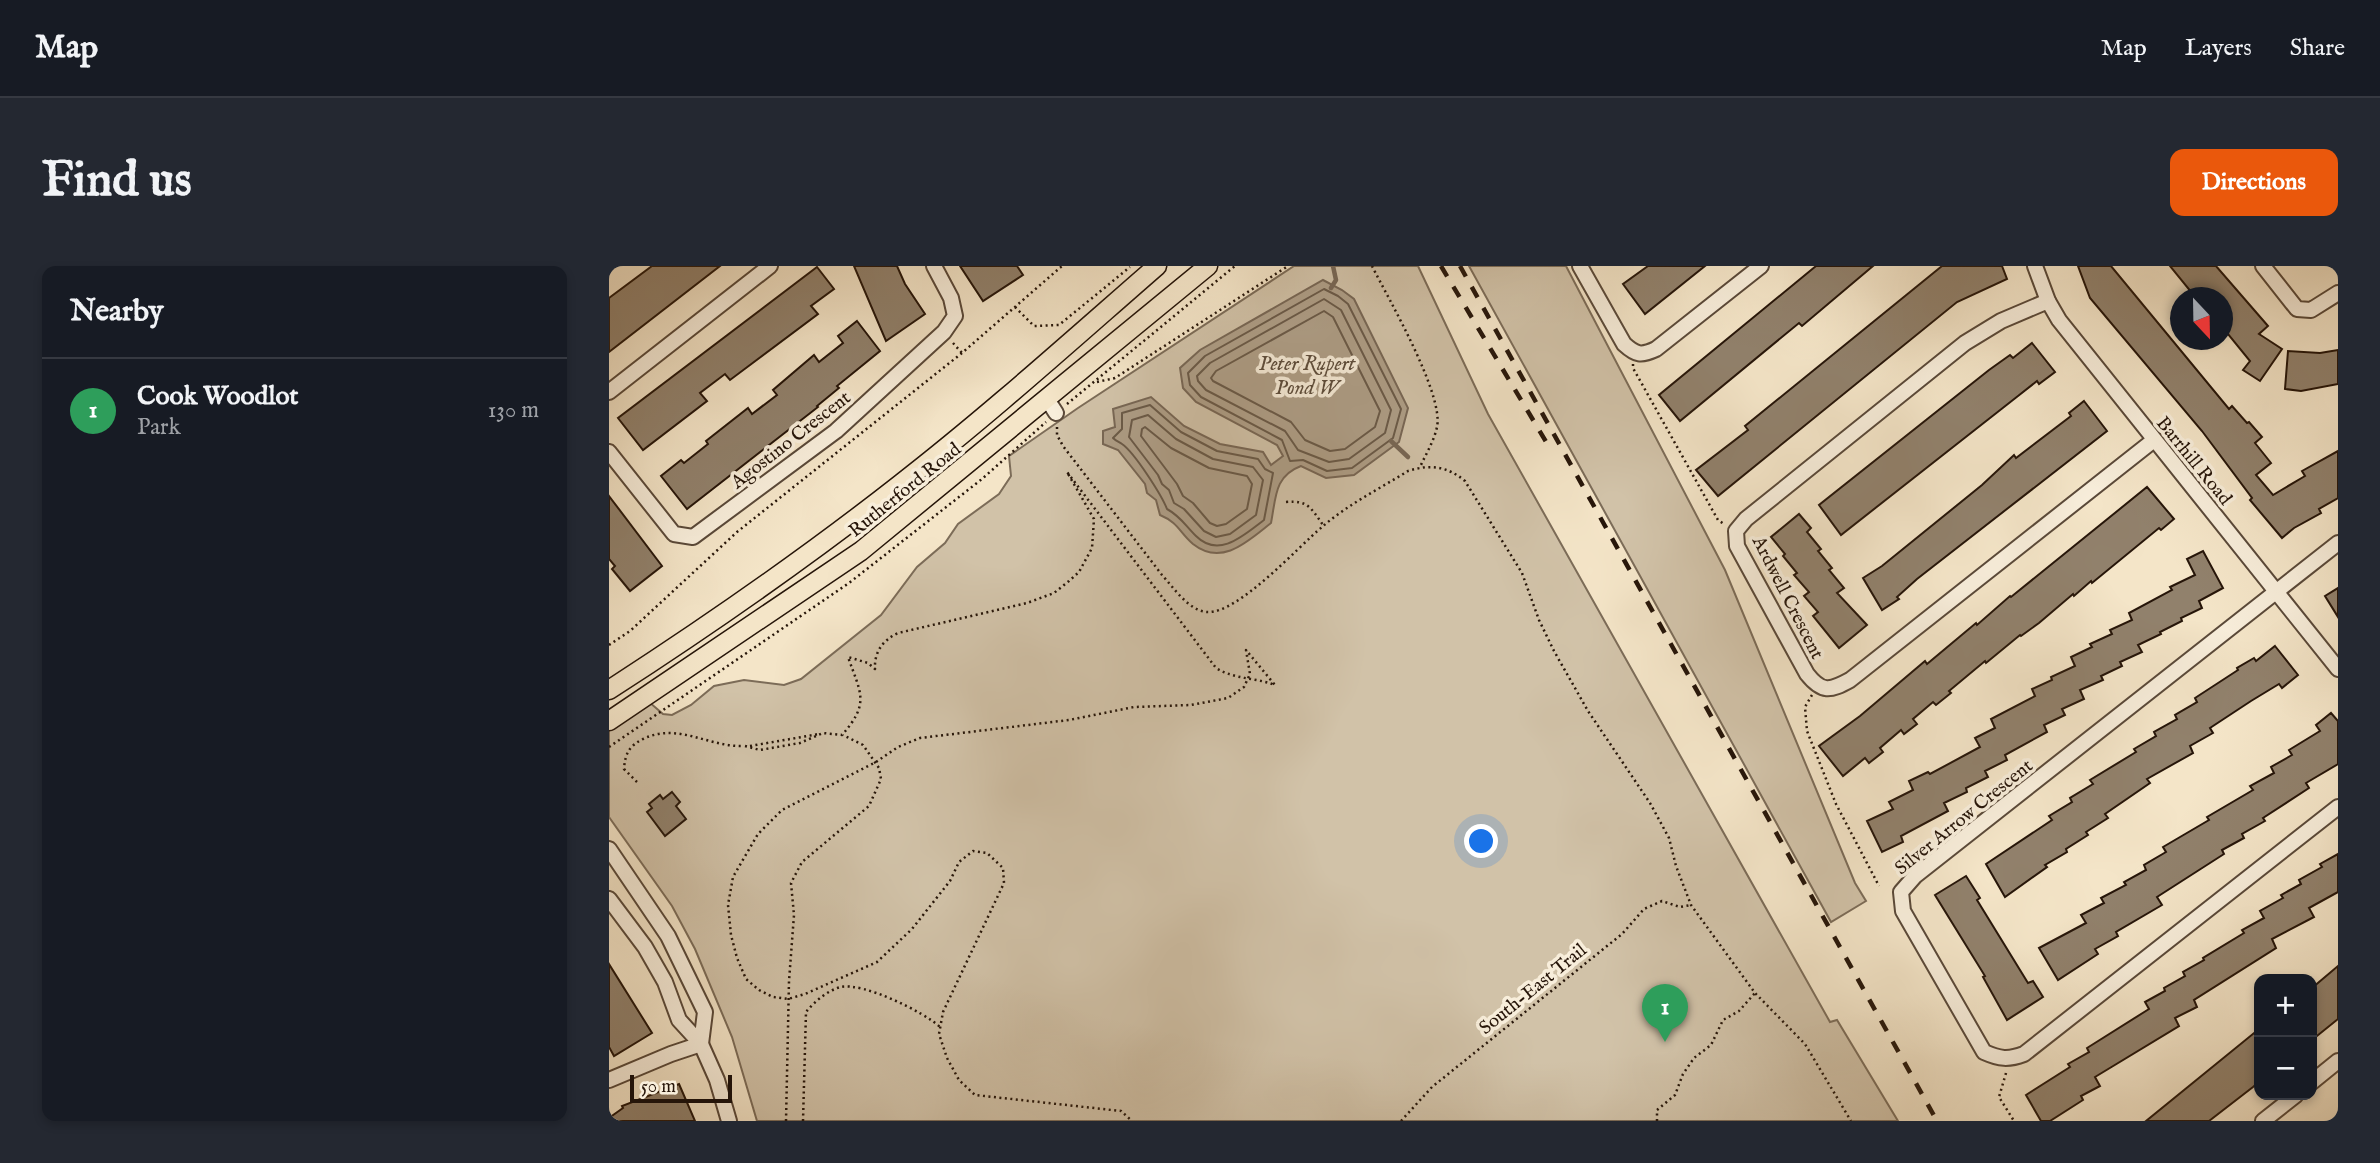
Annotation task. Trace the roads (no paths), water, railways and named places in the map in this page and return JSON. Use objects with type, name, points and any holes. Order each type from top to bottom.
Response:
[{"type":"main road","name":"Rutherford Road","points":[[609,690],[679,644],[899,485],[1021,385],[1157,266]]},
{"type":"main road","name":"Rutherford Road","points":[[609,721],[861,551],[1051,406],[1208,266]]},
{"type":"street","points":[[609,392],[770,266]]},
{"type":"street","name":"Agostino Crescent","points":[[609,452],[674,534],[693,537],[836,430],[944,332],[955,316],[951,298],[933,266]]},
{"type":"street","points":[[1580,266],[1624,344],[1634,353],[1643,355],[1656,349],[1761,266]]},
{"type":"street","name":"Barrhill Road","points":[[2035,266],[2048,301],[2059,320],[2338,670]]},
{"type":"street","points":[[2263,266],[2297,309],[2311,310],[2338,293]]},
{"type":"street","name":"Ardwell Crescent","points":[[2048,301],[2001,321],[1965,343],[1746,519],[1736,531],[1737,547],[1807,674],[1817,686],[1833,689],[1850,680],[2154,440]]},
{"type":"street","points":[[2276,592],[2338,543]]},
{"type":"street","name":"Silver Arrow Crescent","points":[[2276,592],[1915,876],[1901,892],[1903,911],[1985,1052],[2003,1060],[2010,1059],[2024,1055],[2338,807]]},
{"type":"street","points":[[609,849],[668,936],[705,1012],[701,1044]]},
{"type":"street","points":[[609,899],[645,947],[665,982],[679,1020],[701,1044],[717,1080],[729,1121]]},
{"type":"street","points":[[609,1080],[701,1044]]},
{"type":"street","points":[[2317,1078],[2338,1061]]},
{"type":"street","points":[[2263,1121],[2290,1100]]},
{"type":"water","name":"Peter Rupert Pond W","points":[[1323,280],[1354,299],[1408,408],[1399,442],[1354,475],[1326,478],[1301,466],[1292,470],[1278,489],[1271,523],[1234,549],[1214,553],[1204,550],[1193,544],[1171,521],[1160,515],[1156,500],[1147,493],[1145,484],[1118,450],[1103,444],[1103,431],[1115,427],[1113,409],[1151,397],[1184,426],[1220,444],[1263,452],[1271,465],[1283,456],[1277,445],[1196,402],[1183,388],[1180,368],[1200,350]]},
{"type":"waterway","points":[[1331,288],[1336,280],[1333,266]]},
{"type":"waterway","points":[[1391,441],[1408,457]]},
{"type":"railway","points":[[1441,266],[1551,450]]},
{"type":"railway","points":[[1460,266],[1937,1121]]},
{"type":"place","name":"Cook Woodlot","points":[[1665,1042]]}]
